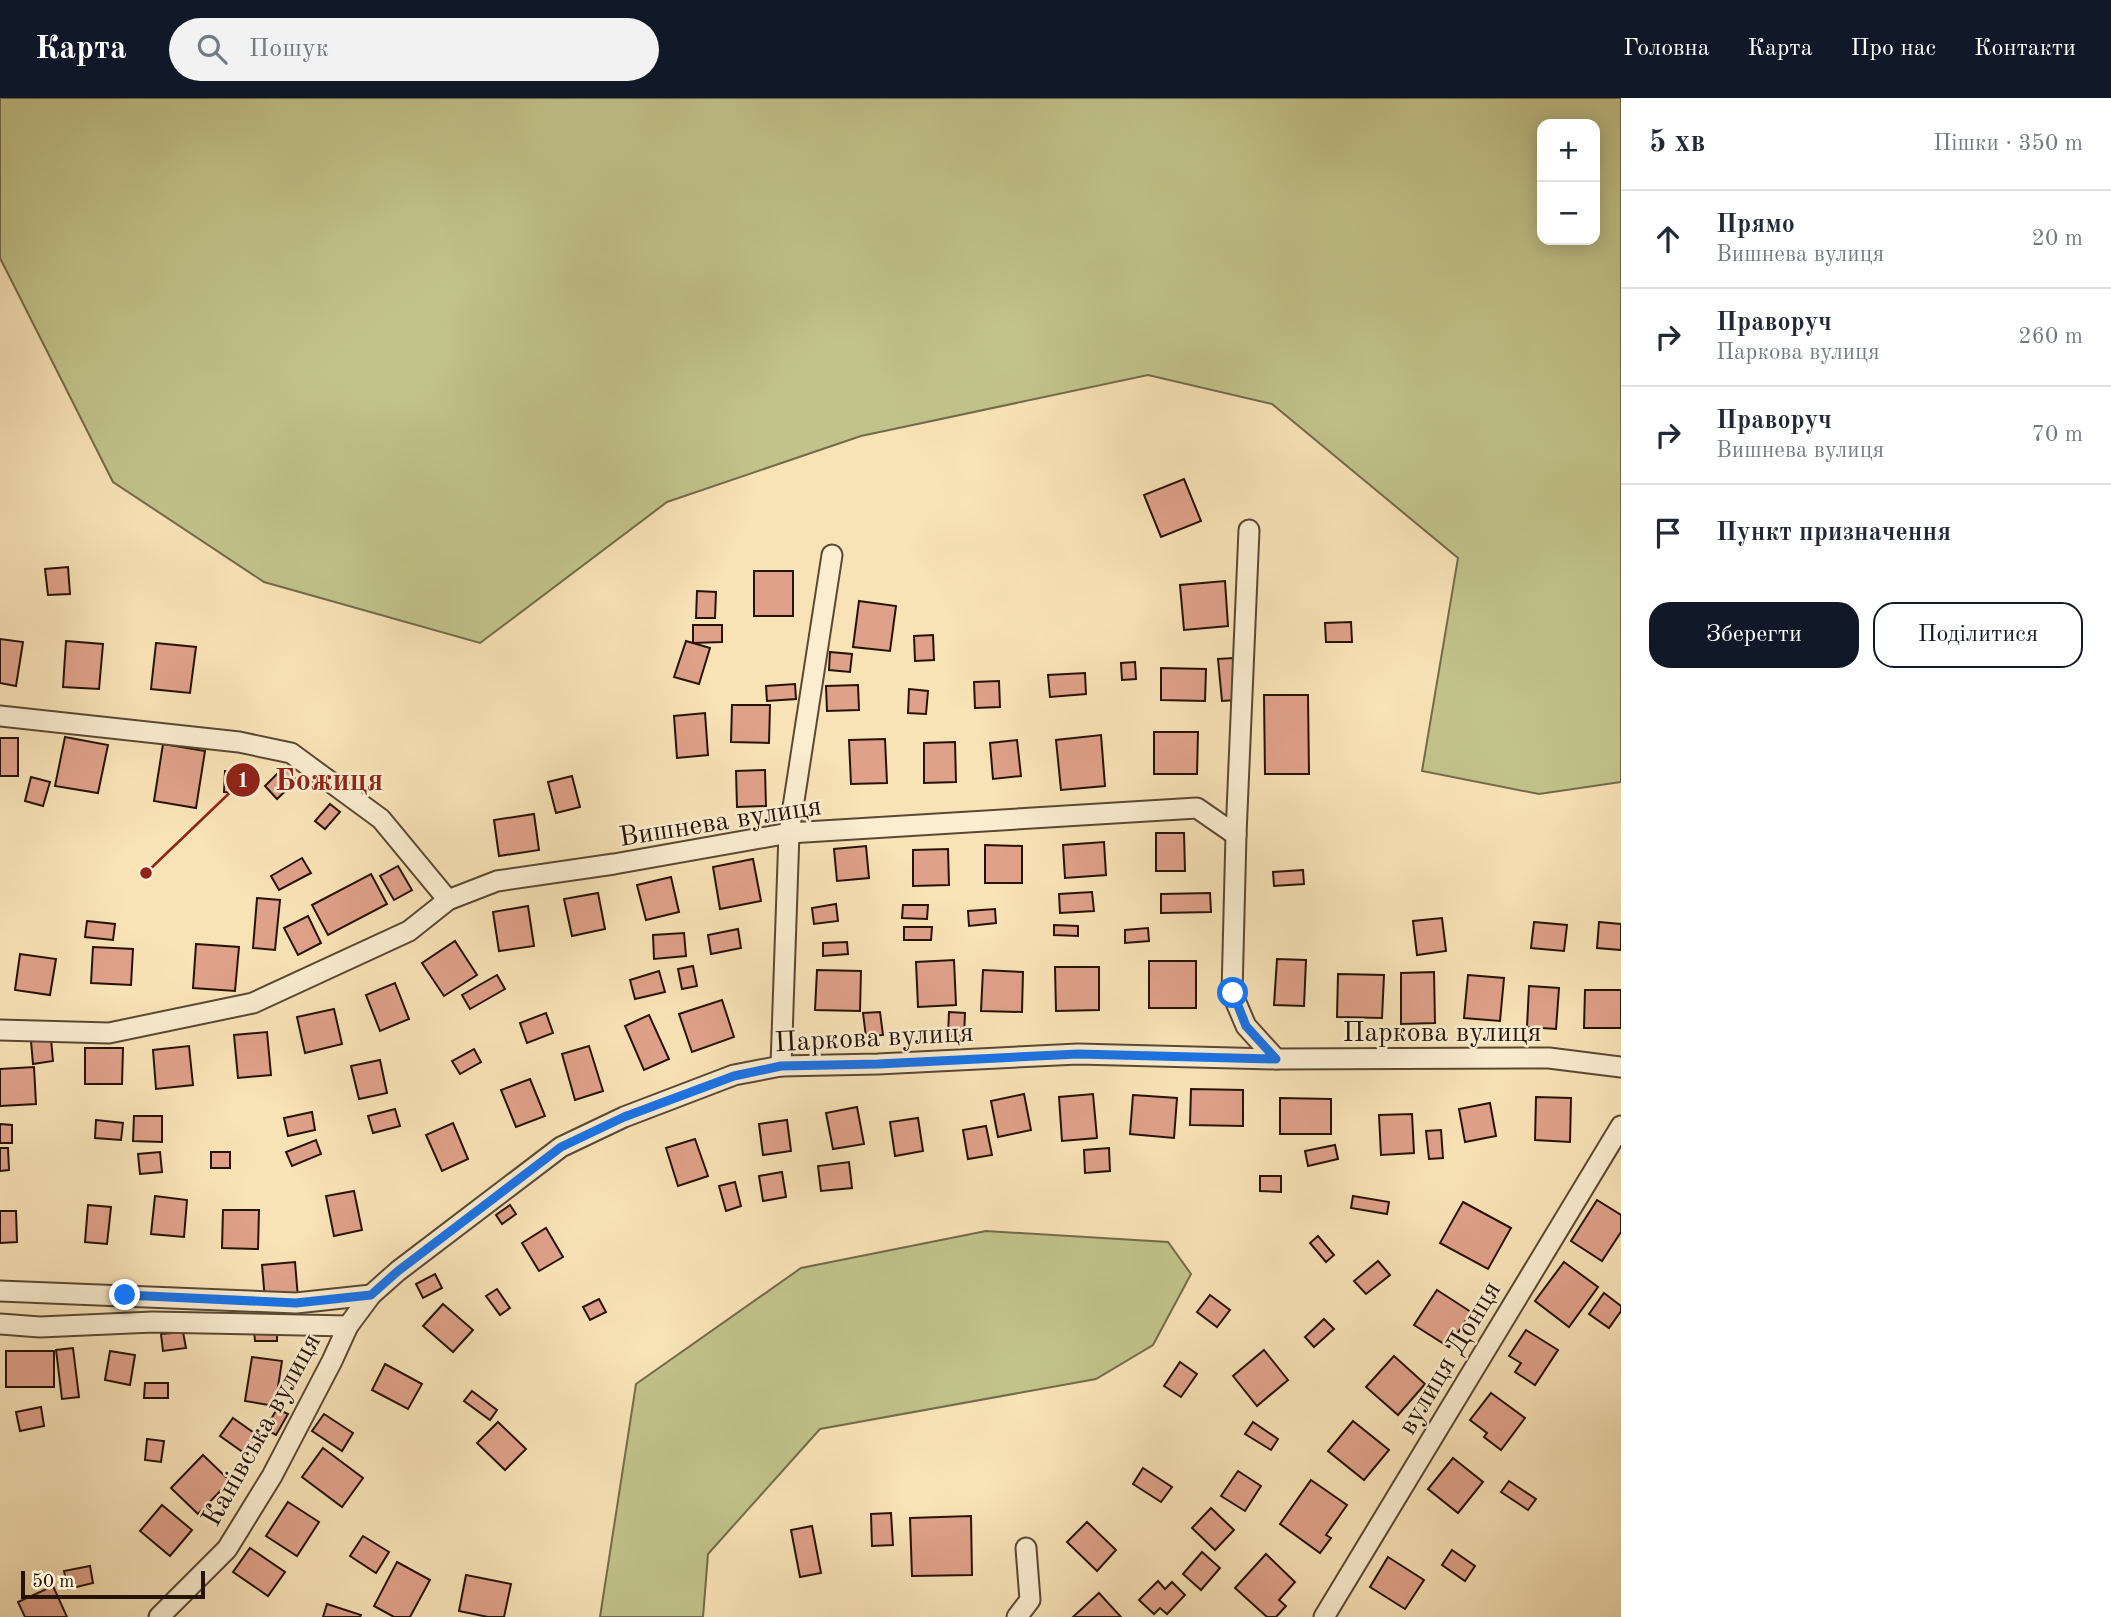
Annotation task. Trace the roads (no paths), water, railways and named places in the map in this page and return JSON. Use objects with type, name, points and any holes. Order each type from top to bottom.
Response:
[{"type":"street","points":[[1249,530],[1233,993],[1246,1026],[1276,1059]]},
{"type":"street","points":[[781,1066],[789,833],[832,555]]},
{"type":"street","points":[[0,716],[239,742],[291,753],[381,819],[448,900]]},
{"type":"street","name":"Вишнева вулиця","points":[[0,1030],[109,1033],[253,1003],[409,931],[448,900],[497,881],[614,864],[789,833],[1197,808],[1237,835]]},
{"type":"street","name":"Паркова вулиця","points":[[348,1326],[371,1295],[398,1271],[561,1147],[624,1117],[734,1076],[781,1066],[1078,1054],[1276,1059],[1549,1058],[1621,1067]]},
{"type":"street","name":"вулиця Донця","points":[[1324,1617],[1621,1126]]},
{"type":"street","points":[[0,1291],[296,1303],[371,1295]]},
{"type":"street","points":[[0,1324],[40,1327],[153,1322],[348,1326]]},
{"type":"street","name":"Канівська вулиця","points":[[159,1617],[227,1549],[272,1476],[348,1326]]},
{"type":"street","points":[[1017,1617],[1030,1600],[1026,1548]]},
{"type":"place","name":"Божиця","points":[[146,873]]}]
